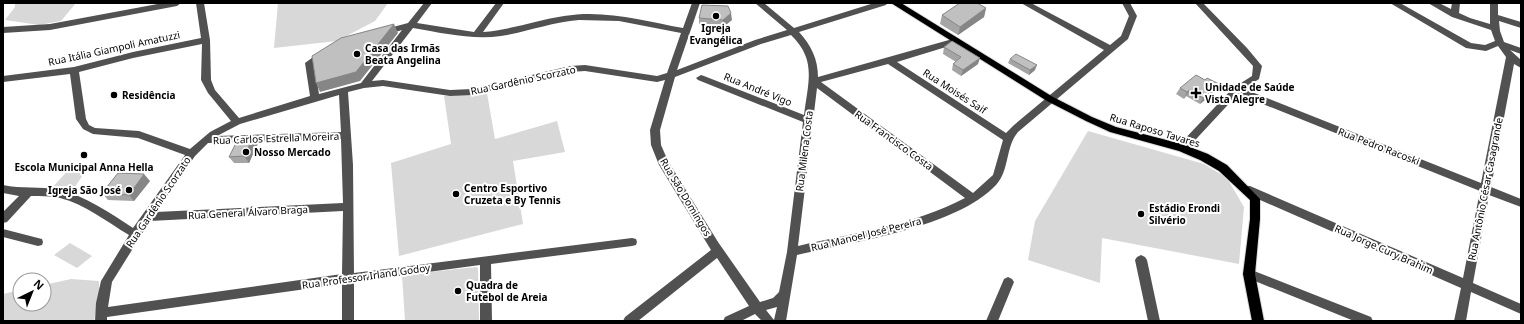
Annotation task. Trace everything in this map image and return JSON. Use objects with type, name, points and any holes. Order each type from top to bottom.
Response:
[{"type":"main road","name":"Rua Raposo Tavares","points":[[895,3],[1050,99],[1113,130],[1182,148],[1204,157],[1223,168],[1255,199],[1255,219],[1250,274],[1258,321]]},
{"type":"street","points":[[3,30],[56,26],[177,3]]},
{"type":"street","points":[[200,3],[206,40],[206,80],[211,91],[233,124],[232,132],[245,140]]},
{"type":"street","points":[[364,85],[428,3]]},
{"type":"street","points":[[476,35],[500,3]]},
{"type":"street","name":"Rua São Domingos","points":[[696,3],[670,77],[655,130],[656,145],[663,162],[718,251],[757,308],[772,321]]},
{"type":"street","name":"Rua Milena Costa","points":[[759,3],[793,31],[810,54],[813,63],[813,81],[792,252],[783,296],[772,321]]},
{"type":"street","name":"Rua Gardênio Scorzato","points":[[101,317],[107,281],[135,234],[190,153],[206,140],[233,124],[315,98],[364,85],[383,83],[450,92],[472,92],[570,69],[585,68],[657,80],[670,77],[793,31],[883,3]]},
{"type":"street","points":[[1025,3],[1110,49]]},
{"type":"street","name":"Rua Manoel José Pereira","points":[[792,252],[916,223],[974,199],[993,182],[999,173],[1008,139],[1017,126],[1125,37],[1133,16],[1126,3]]},
{"type":"street","points":[[1182,148],[1236,90],[1256,77],[1258,66],[1247,52],[1220,27],[1199,3]]},
{"type":"street","points":[[1394,3],[1469,46],[1486,48],[1498,43],[1521,51]]},
{"type":"street","points":[[1432,3],[1455,15],[1471,26],[1495,31]]},
{"type":"street","points":[[1455,15],[1456,3]]},
{"type":"street","points":[[1494,3],[1495,31],[1498,43],[1521,65]]},
{"type":"street","points":[[1495,16],[1521,25]]},
{"type":"street","points":[[375,34],[411,25],[476,35],[502,33],[565,18],[579,17],[619,18],[687,32]]},
{"type":"street","name":"Rua Itália Giampoli Amatuzzi","points":[[3,79],[74,70],[133,55],[206,40]]},
{"type":"street","points":[[813,81],[889,62],[956,40]]},
{"type":"street","points":[[315,98],[309,63],[329,51]]},
{"type":"street","name":"Rua Antônio César Casagrande","points":[[1460,321],[1511,56]]},
{"type":"street","points":[[676,59],[684,65],[694,67]]},
{"type":"street","name":"Rua Moisés Saif","points":[[889,62],[1008,139]]},
{"type":"street","points":[[74,70],[81,119],[86,127],[93,130],[139,135],[190,153]]},
{"type":"street","name":"Rua André Vigo","points":[[700,78],[808,120]]},
{"type":"street","name":"Rua Francisco Costa","points":[[813,81],[974,199]]},
{"type":"street","name":"Rua Pedro Racoski","points":[[1236,90],[1521,203]]},
{"type":"street","points":[[343,91],[348,207],[348,321]]},
{"type":"street","name":"Rua Carlos Estrella Moreira","points":[[206,140],[245,140],[346,135]]},
{"type":"street","points":[[3,189],[28,193],[58,194],[83,202],[102,211],[135,234]]},
{"type":"street","name":"Rua Jorge Cury Brahim","points":[[1246,189],[1521,309]]},
{"type":"street","points":[[3,219],[28,193]]},
{"type":"street","name":"Rua General Álvaro Braga","points":[[147,218],[348,207]]},
{"type":"street","points":[[3,233],[38,242]]},
{"type":"street","name":"Rua Professor Irland Godoy","points":[[101,317],[349,278],[632,242]]},
{"type":"street","points":[[629,321],[718,251]]},
{"type":"street","points":[[485,260],[486,321]]},
{"type":"street","points":[[1141,260],[1154,321]]},
{"type":"street","points":[[1250,274],[1367,321]]},
{"type":"street","points":[[992,321],[1008,282]]},
{"type":"street","points":[[729,321],[757,308],[777,302],[783,296]]},
{"type":"shaded area","points":[[15,3],[76,3],[61,21],[39,25],[5,20],[15,7]]},
{"type":"shaded area","points":[[278,3],[388,3],[375,21],[337,41],[274,48]]},
{"type":"shaded area","name":"Centro Esportivo Cruzeta e By Tennis","points":[[487,93],[495,139],[557,121],[565,152],[513,161],[523,224],[399,256],[391,163],[451,144],[444,96]]},
{"type":"shaded area","name":"Estádio Erondi Silvério","points":[[1088,131],[1204,164],[1227,178],[1244,207],[1239,264],[1102,238],[1100,283],[1028,260],[1035,221]]},
{"type":"shaded area","points":[[70,168],[86,170],[71,193],[51,189]]},
{"type":"shaded area","points":[[70,243],[92,256],[77,268],[54,255]]},
{"type":"shaded area","points":[[478,268],[479,321],[405,321],[402,275]]},
{"type":"shaded area","points":[[71,279],[99,281],[99,296],[94,321],[3,321],[3,294],[12,292],[12,312],[52,312],[52,283]]},
{"type":"building","points":[[960,3],[977,3],[986,8],[960,27],[942,15]]},
{"type":"building","points":[[702,5],[728,6],[731,13],[723,20],[699,18]]},
{"type":"building","name":"Casa das Irmãs Beata Angelina","points":[[394,24],[356,72],[316,83],[312,56],[341,38]]},
{"type":"building","points":[[952,41],[980,58],[963,70],[953,64],[961,57],[944,47]]},
{"type":"building","points":[[1016,54],[1037,65],[1030,70],[1010,59]]},
{"type":"building","points":[[1196,75],[1205,80],[1207,78],[1219,84],[1203,98],[1190,90],[1187,92],[1180,88]]},
{"type":"building","points":[[254,136],[244,156],[229,157],[239,137]]},
{"type":"building","points":[[118,173],[144,174],[129,195],[102,193]]},
{"type":"place","name":"Igreja Evangélica","points":[[716,16]]},
{"type":"place","name":"Casa das Irmãs Beata Angelina","points":[[357,54]]},
{"type":"place","name":"Unidade de Saúde Vista Alegre","points":[[1196,93]]},
{"type":"place","name":"Residência","points":[[114,95]]},
{"type":"place","name":"Nosso Mercado","points":[[246,152]]},
{"type":"place","name":"Escola Municipal Anna Hella","points":[[84,155]]},
{"type":"place","name":"Igreja São José","points":[[129,190]]},
{"type":"place","name":"Centro Esportivo Cruzeta e By Tennis","points":[[456,194]]},
{"type":"place","name":"Estádio Erondi Silvério","points":[[1141,214]]},
{"type":"place","name":"Quadra de Futebol de Areia","points":[[458,291]]}]
